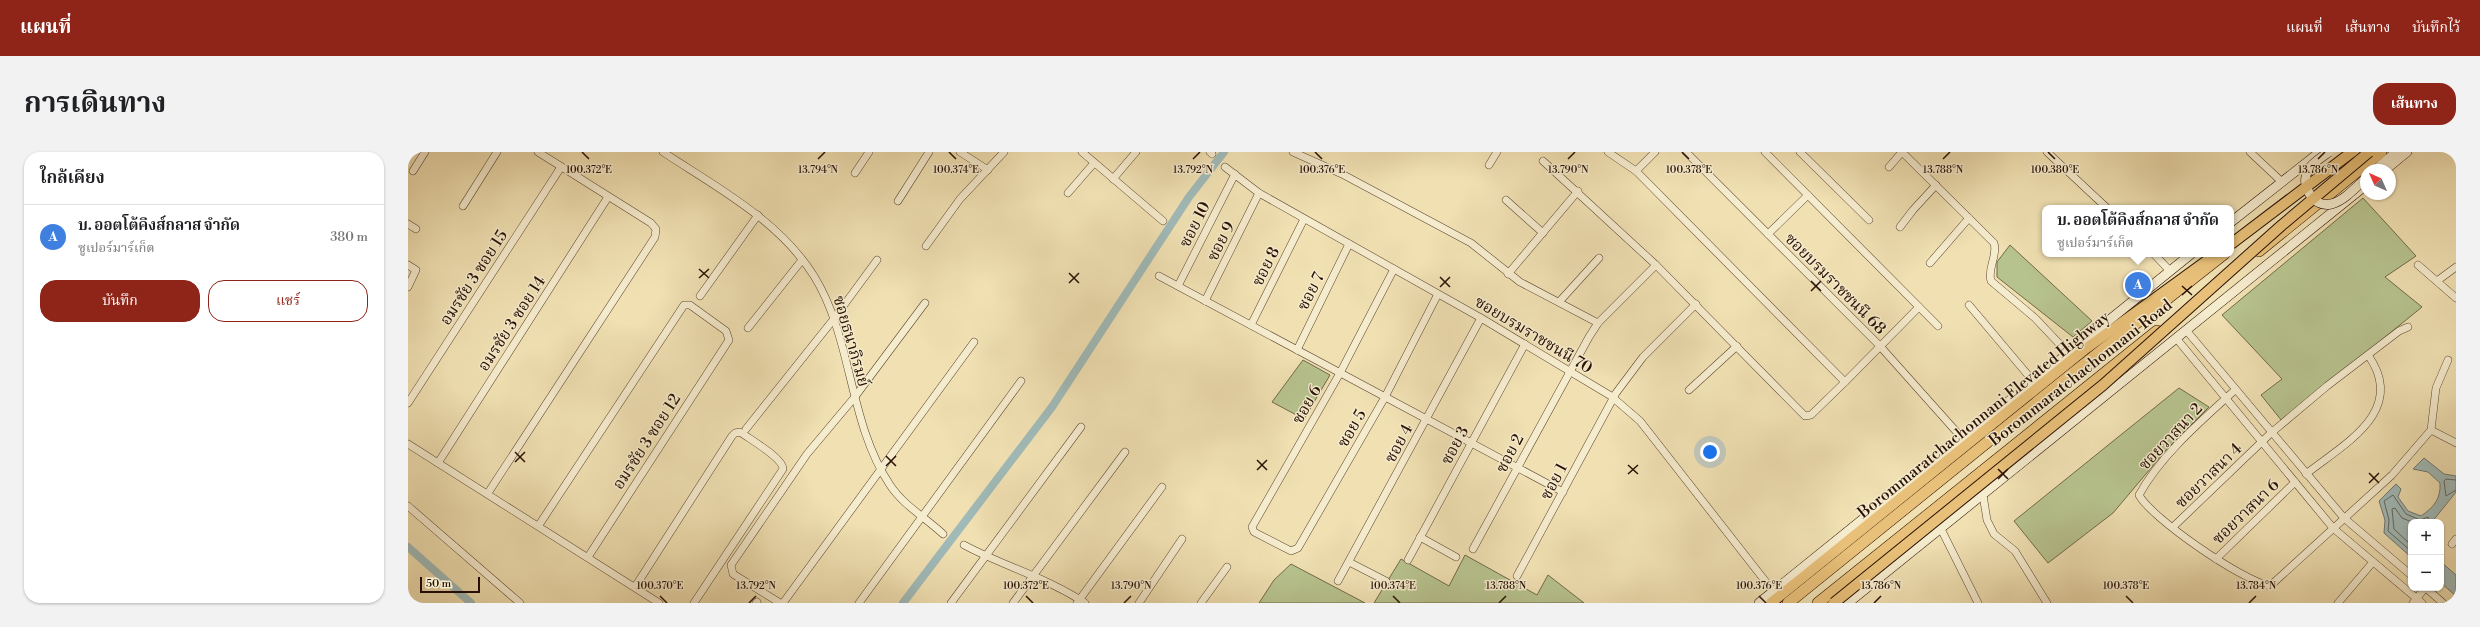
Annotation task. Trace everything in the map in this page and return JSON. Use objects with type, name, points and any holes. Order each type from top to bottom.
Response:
[{"type":"highway","points":[[2234,246],[2347,152]]},
{"type":"highway","name":"Borommaratchachonnani Road","points":[[1818,603],[2079,391],[2230,275],[2381,152]]},
{"type":"highway","name":"Borommaratchachonnani Road","points":[[1788,603],[2073,373],[2220,257]]},
{"type":"main road","points":[[2234,220],[2320,152]]},
{"type":"main road","points":[[2329,152],[2311,166],[2306,176],[2308,191],[2317,201],[2325,204],[2338,201],[2360,183]]},
{"type":"main road","points":[[2234,242],[2352,152]]},
{"type":"main road","points":[[1834,603],[2103,385],[2282,225],[2369,152]]},
{"type":"main road","points":[[2382,164],[2396,152]]},
{"type":"main road","points":[[2392,164],[2407,152]]},
{"type":"main road","points":[[1848,603],[2360,190]]},
{"type":"main road","points":[[1759,603],[2187,257]]},
{"type":"main road","name":"Borommaratchachonnani Elevated Highway","points":[[1771,603],[2084,350],[2213,257]]},
{"type":"street","points":[[413,171],[425,152]]},
{"type":"street","points":[[463,206],[497,152]]},
{"type":"street","points":[[488,493],[656,237],[656,229],[651,223],[538,152]]},
{"type":"street","name":"ซอยธนาภิรมย์","points":[[663,152],[758,215],[802,260],[824,293],[834,320],[854,398],[880,470],[898,496],[924,516],[943,534]]},
{"type":"street","points":[[856,173],[869,152]]},
{"type":"street","points":[[898,201],[929,152]]},
{"type":"street","points":[[960,152],[988,170]]},
{"type":"street","points":[[926,246],[960,199],[1004,152]]},
{"type":"street","points":[[1082,152],[1164,221]]},
{"type":"street","points":[[1113,179],[1136,152]]},
{"type":"street","points":[[1293,152],[1342,174],[1471,243],[1508,274],[1598,323]]},
{"type":"street","points":[[1489,164],[1497,152]]},
{"type":"street","points":[[1608,152],[1636,172],[1845,382]]},
{"type":"street","points":[[1636,172],[1656,152]]},
{"type":"street","name":"ซอยบรมราชชนนี 68","points":[[1686,152],[1879,345],[1962,438]]},
{"type":"street","points":[[1765,152],[1938,326]]},
{"type":"street","points":[[1800,152],[1869,220]]},
{"type":"street","points":[[1889,167],[1902,152],[1994,242],[1996,248],[1989,274],[1991,281],[2036,318],[2068,353]]},
{"type":"street","points":[[2047,152],[2104,205]]},
{"type":"street","points":[[2250,152],[2282,182]]},
{"type":"street","points":[[1544,161],[1578,191],[1696,304],[1805,416],[1811,415],[1845,382],[1879,345],[1920,307]]},
{"type":"street","points":[[1068,193],[1094,163]]},
{"type":"street","name":"ซอยบรมราชชนนี 70","points":[[1225,166],[1259,193],[1481,318],[1614,398],[1645,427],[1773,591]]},
{"type":"street","name":"อมรชัย 3 ซอย 15","points":[[408,403],[561,167]]},
{"type":"street","name":"ซอย 10","points":[[1178,286],[1235,174]]},
{"type":"street","points":[[1900,227],[1936,185]]},
{"type":"street","points":[[1508,274],[1578,191]]},
{"type":"street","name":"ซอย 9","points":[[1205,301],[1259,193]]},
{"type":"street","points":[[1768,234],[1808,195]]},
{"type":"street","name":"อมรชัย 3 ซอย 14","points":[[438,463],[608,197]]},
{"type":"street","points":[[1506,200],[1543,232]]},
{"type":"street","points":[[700,296],[758,215]]},
{"type":"street","points":[[1930,263],[1969,218]]},
{"type":"street","name":"ซอย 8","points":[[1251,325],[1304,219]]},
{"type":"street","points":[[408,224],[416,229]]},
{"type":"street","name":"ซอย 7","points":[[1296,350],[1349,244]]},
{"type":"street","points":[[2157,257],[2170,271]]},
{"type":"street","points":[[1559,302],[1599,258]]},
{"type":"street","points":[[748,328],[802,260]]},
{"type":"street","points":[[746,429],[834,320],[877,260]]},
{"type":"street","points":[[408,265],[416,270],[408,287]]},
{"type":"street","name":"ซอย 2","points":[[1473,549],[1569,371],[1598,323],[1656,265]]},
{"type":"street","points":[[2418,265],[2456,298]]},
{"type":"street","points":[[2437,281],[2456,266]]},
{"type":"street","name":"ซอย 6","points":[[1272,542],[1254,532],[1252,527],[1340,373],[1394,269]]},
{"type":"street","points":[[1159,276],[1563,492]]},
{"type":"street","name":"ซอย 5","points":[[1272,542],[1291,552],[1298,548],[1385,397],[1438,294]]},
{"type":"street","points":[[925,303],[854,398],[807,454],[731,566],[733,574],[782,603],[974,342]]},
{"type":"street","name":"อมรชัย 3 ซอย 12","points":[[539,526],[684,304],[690,305],[726,331],[729,340],[588,557]]},
{"type":"street","name":"ซอย 1","points":[[1517,576],[1614,398],[1643,357],[1696,304]]},
{"type":"street","points":[[1969,305],[2033,381]]},
{"type":"street","name":"ซอย 4","points":[[1338,581],[1481,318]]},
{"type":"street","name":"ซอยวาสนา 4","points":[[2173,527],[2271,433],[2326,386],[2399,331],[2408,327]]},
{"type":"street","points":[[2186,330],[2344,518],[2408,572]]},
{"type":"street","points":[[2176,338],[2333,528],[2417,602],[2424,591]]},
{"type":"street","name":"ซอย 3","points":[[1408,560],[1525,344]]},
{"type":"street","points":[[1690,390],[1737,346]]},
{"type":"street","points":[[2306,474],[2359,432],[2378,410],[2382,388],[2380,377],[2368,355]]},
{"type":"street","points":[[2173,527],[2216,559],[2258,583],[2270,586],[2392,475],[2431,430],[2436,388],[2448,360]]},
{"type":"street","points":[[859,603],[924,516],[1021,381]]},
{"type":"street","name":"ซอยวาสนา 2","points":[[2173,527],[2138,495],[2148,479],[2170,453],[2235,390]]},
{"type":"street","points":[[951,603],[1081,427]]},
{"type":"street","points":[[2431,430],[2456,443]]},
{"type":"street","points":[[635,587],[732,436],[735,433],[740,432],[777,459],[783,465],[783,469],[694,603]]},
{"type":"street","points":[[408,444],[488,493],[659,603]]},
{"type":"street","points":[[1013,603],[1125,452]]},
{"type":"street","name":"ซอยวาสนา 6","points":[[2216,559],[2295,482]]},
{"type":"street","points":[[964,545],[986,557],[1033,576],[1080,602],[1162,487]]},
{"type":"street","points":[[1982,495],[1987,520],[1994,534],[2015,551],[2047,603]]},
{"type":"street","points":[[408,506],[520,603]]},
{"type":"street","points":[[1941,529],[1978,603]]},
{"type":"street","points":[[1420,537],[1456,557]]},
{"type":"street","points":[[1139,603],[1182,539]]},
{"type":"street","points":[[1349,562],[1386,581]]},
{"type":"street","points":[[2338,603],[2373,562]]},
{"type":"street","points":[[1201,603],[1227,566]]},
{"type":"street","points":[[2430,591],[2444,603]]},
{"type":"green space","points":[[2361,200],[2365,200],[2416,256],[2385,277],[2422,307],[2282,421],[2261,395],[2282,379],[2222,315]]},
{"type":"green space","points":[[2010,245],[2092,321],[2073,337],[1997,277],[1997,262]]},
{"type":"green space","points":[[1303,360],[1330,375],[1304,419],[1272,402]]},
{"type":"green space","points":[[2179,388],[2209,407],[2167,449],[2113,513],[2048,563],[2014,521]]},
{"type":"green space","points":[[1465,555],[1537,595],[1548,575],[1584,603],[1374,603],[1401,559],[1449,586]]},
{"type":"green space","points":[[1291,564],[1365,603],[1259,603],[1274,580]]},
{"type":"water","points":[[2424,458],[2444,474],[2456,476],[2456,492],[2434,519],[2408,519],[2408,554],[2384,533],[2385,520],[2379,501],[2396,484],[2401,489],[2398,497],[2408,511],[2421,516],[2430,509],[2438,498],[2440,483],[2428,472],[2413,469]]},
{"type":"water","points":[[2444,565],[2456,575],[2456,596],[2444,586]]},
{"type":"waterway","points":[[903,603],[1052,407],[1189,197],[1224,152]]},
{"type":"waterway","points":[[408,547],[471,603]]},
{"type":"place","name":"บ. ออตโต้คิงส์กลาส จำกัด","points":[[2138,285]]}]
